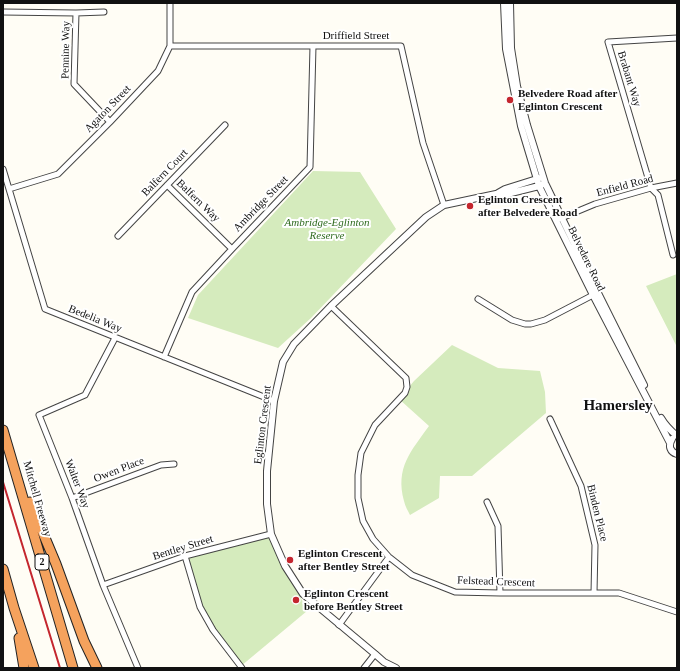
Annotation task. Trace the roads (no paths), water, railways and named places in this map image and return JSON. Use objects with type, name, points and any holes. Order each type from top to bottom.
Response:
[{"type":"highway","name":"Mitchell Freeway","points":[[3,430],[73,668]]},
{"type":"highway","points":[[11,456],[56,564],[84,640],[97,668]]},
{"type":"highway","points":[[3,569],[34,668]]},
{"type":"highway","points":[[14,608],[24,668]]},
{"type":"street","name":"Agaton Street","points":[[9,189],[58,174],[158,71],[170,46],[170,3]]},
{"type":"street","name":"Belvedere Road","points":[[504,3],[506,49],[521,126],[541,181],[595,294],[670,443],[670,449],[676,454]]},
{"type":"street","name":"Belvedere Road","points":[[510,3],[511,48],[517,86],[541,181]]},
{"type":"street","name":"Pennine Way","points":[[3,12],[104,12]]},
{"type":"street","name":"Pennine Way","points":[[76,13],[74,84],[110,122]]},
{"type":"street","name":"Brabant Way","points":[[651,188],[608,42],[677,38]]},
{"type":"street","name":"Driffield Street","points":[[170,46],[401,46],[423,143],[444,205]]},
{"type":"street","name":"Ambridge Street","points":[[164,357],[192,292],[310,167],[313,46]]},
{"type":"street","name":"Balfern Court","points":[[118,236],[225,124]]},
{"type":"street","name":"Bedelia Way","points":[[3,169],[45,309],[274,401]]},
{"type":"street","name":"Eglinton Crescent","points":[[396,668],[384,662],[303,594],[285,566],[271,534],[267,504],[267,471],[274,401],[283,362],[294,344],[331,306],[426,217],[444,205],[496,194],[507,194],[541,181]]},
{"type":"street","name":"Enfield Road","points":[[559,220],[595,204],[651,188],[677,183]]},
{"type":"street","name":"Balfern Way","points":[[167,185],[232,248]]},
{"type":"street","points":[[651,188],[658,195],[673,255]]},
{"type":"street","name":"Belvedere Road","points":[[595,294],[629,354],[663,423],[677,436]]},
{"type":"street","points":[[478,299],[512,320],[525,324],[531,324],[545,320],[595,294]]},
{"type":"street","name":"Felstead Crescent","points":[[331,306],[406,378],[407,387],[405,393],[375,425],[361,453],[358,475],[358,498],[364,521],[373,539],[389,557],[412,575],[455,592],[500,594],[619,593],[677,612]]},
{"type":"street","name":"Walter Way","points":[[115,338],[85,395],[39,415],[72,498],[103,585],[138,668]]},
{"type":"street","name":"Binden Place","points":[[550,419],[581,486],[595,545],[594,593]]},
{"type":"street","points":[[670,443],[677,436]]},
{"type":"street","points":[[676,454],[677,461]]},
{"type":"street","name":"Owen Place","points":[[72,498],[161,465],[174,464]]},
{"type":"street","points":[[487,502],[498,526],[500,594]]},
{"type":"street","name":"Bentley Street","points":[[103,585],[185,556],[271,534]]},
{"type":"street","points":[[185,556],[200,607],[213,630],[242,668]]},
{"type":"street","points":[[339,625],[389,557]]},
{"type":"street","points":[[364,668],[375,654]]},
{"type":"railway","points":[[3,482],[60,668]]},
{"type":"place","name":"Belvedere Road after Eglinton Crescent","points":[[510,100]]},
{"type":"place","name":"Eglinton Crescent after Belvedere Road","points":[[470,206]]},
{"type":"place","name":"Eglinton Crescent after Bentley Street","points":[[290,560]]},
{"type":"place","name":"Eglinton Crescent before Bentley Street","points":[[296,600]]},
{"type":"district","name":"Hamersley","points":[[618,406]]},
{"type":"park label","name":"Ambridge-Eglinton Reserve","points":[[327,229]]}]
